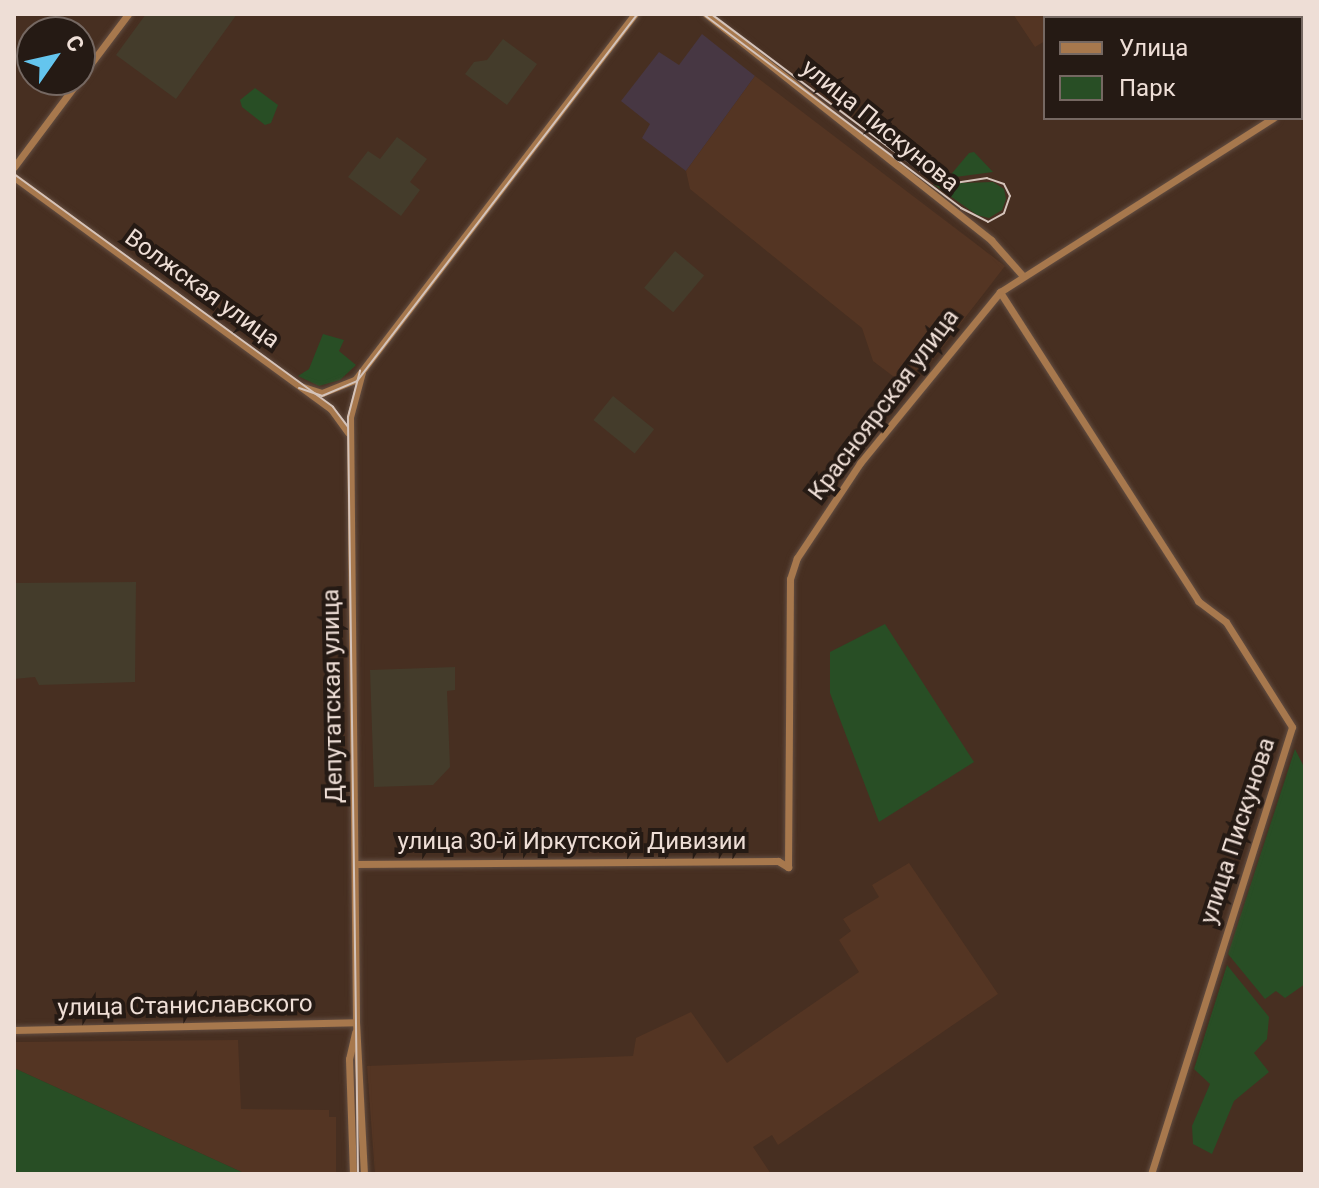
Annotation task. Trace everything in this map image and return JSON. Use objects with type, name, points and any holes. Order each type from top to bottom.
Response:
[{"type":"street","points":[[96,56],[128,14]]},
{"type":"street","name":"Депутатская улица","points":[[364,1174],[356,1022],[351,403],[362,372],[635,14]]},
{"type":"street","name":"улица Пискунова","points":[[706,14],[991,240],[1023,276]]},
{"type":"street","points":[[14,167],[66,96]]},
{"type":"street","name":"Красноярская улица","points":[[788,867],[792,567],[860,463],[1000,292],[1270,120]]},
{"type":"street","name":"Волжская улица","points":[[14,177],[339,416],[350,446]]},
{"type":"street","name":"улица Пискунова","points":[[1000,292],[1198,601],[1226,622],[1292,727],[1151,1174]]},
{"type":"street","name":"Депутатская улица","points":[[300,386],[330,392],[362,372]]},
{"type":"street","name":"улица 30-й Иркутской Дивизии","points":[[355,864],[556,860],[778,861],[788,867]]},
{"type":"street","name":"Депутатская улица","points":[[353,1174],[349,1059],[356,1022]]},
{"type":"street","name":"улица Станиславского","points":[[14,1030],[356,1022]]},
{"type":"shaded area","points":[[146,14],[237,14],[176,99],[116,55]]},
{"type":"shaded area","points":[[1013,14],[1088,14],[1043,16],[1043,42],[1035,47]]},
{"type":"shaded area","points":[[702,34],[755,76],[686,171],[642,138],[650,124],[621,101],[659,52],[679,65]]},
{"type":"shaded area","points":[[503,39],[537,64],[507,105],[465,74],[474,62],[487,60]]},
{"type":"shaded area","points":[[755,76],[1005,266],[910,389],[873,361],[862,328],[690,189],[686,171]]},
{"type":"shaded area","points":[[397,137],[427,159],[410,182],[420,190],[401,216],[348,177],[368,151],[380,159]]},
{"type":"shaded area","points":[[675,251],[704,275],[673,312],[644,288]]},
{"type":"shaded area","points":[[613,396],[654,429],[635,453],[593,420]]},
{"type":"shaded area","points":[[136,582],[135,682],[39,685],[35,677],[14,679],[15,583]]},
{"type":"shaded area","points":[[455,667],[455,690],[447,691],[450,767],[433,785],[374,787],[370,670]]},
{"type":"shaded area","points":[[909,863],[998,994],[778,1145],[772,1135],[753,1147],[771,1174],[375,1174],[367,1066],[633,1056],[636,1038],[691,1012],[727,1063],[859,972],[839,940],[851,931],[843,919],[879,897],[872,885]]},
{"type":"shaded area","points":[[238,1040],[241,1109],[329,1110],[329,1117],[336,1117],[336,1174],[246,1174],[14,1068],[14,1042]]},
{"type":"green space","points":[[255,88],[278,105],[271,123],[265,125],[242,107],[240,100]]},
{"type":"green space","points":[[974,152],[993,172],[948,178],[969,153]]},
{"type":"green space","points":[[993,182],[1004,189],[1006,199],[1002,210],[989,218],[977,215],[933,184]]},
{"type":"green space","points":[[323,334],[344,340],[339,351],[356,365],[340,380],[319,386],[298,376],[309,369]]},
{"type":"green space","points":[[885,624],[974,762],[879,822],[830,693],[830,652]]},
{"type":"green space","points":[[1295,749],[1305,769],[1305,984],[1285,998],[1276,991],[1265,999],[1228,954]]},
{"type":"green space","points":[[1227,965],[1269,1017],[1267,1039],[1254,1053],[1269,1072],[1234,1101],[1212,1154],[1193,1144],[1192,1126],[1210,1084],[1194,1069]]},
{"type":"green space","points":[[14,1068],[246,1174],[14,1174]]},
{"type":"tram line","points":[[299,388],[322,396],[357,381],[638,14]]},
{"type":"tram line","points":[[703,14],[961,208],[988,222],[1004,213],[1010,196],[1004,184],[987,178],[948,184],[931,179],[711,14]]},
{"type":"tram line","points":[[14,174],[333,407],[348,427]]},
{"type":"tram line","points":[[358,1174],[348,417],[360,371]]}]
